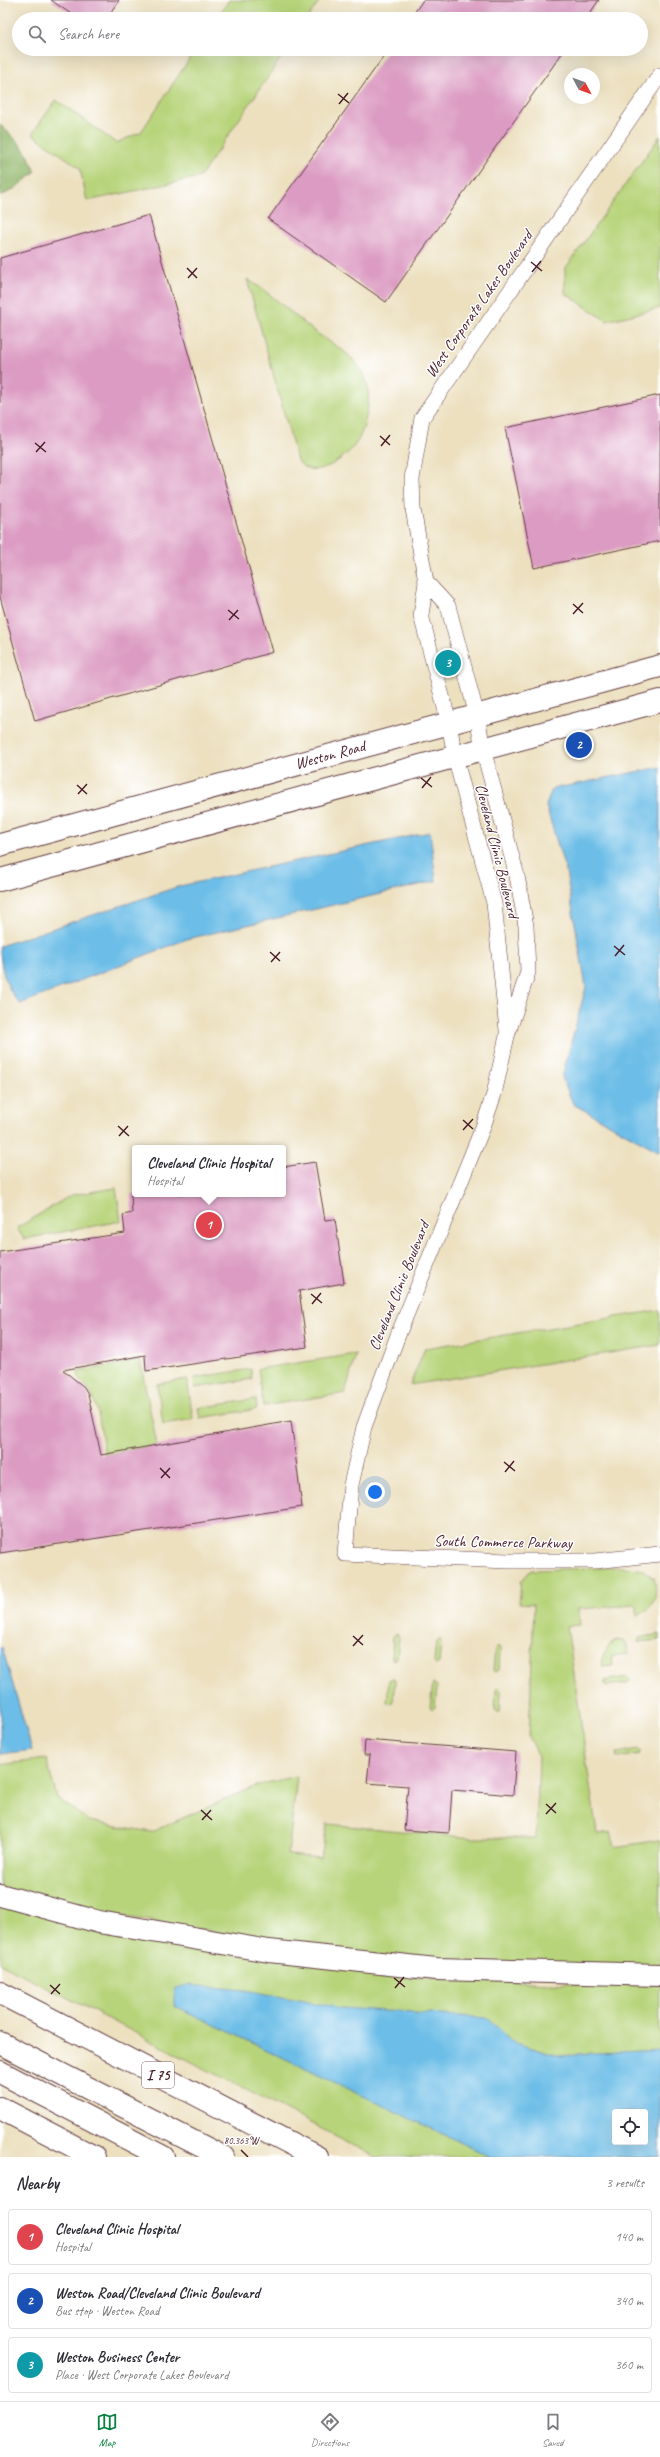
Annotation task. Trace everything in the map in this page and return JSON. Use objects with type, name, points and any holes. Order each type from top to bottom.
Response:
[{"type":"main road","name":"Weston Road","points":[[0,845],[660,666]]},
{"type":"main road","points":[[0,880],[660,701]]},
{"type":"main road","points":[[0,1895],[99,1922],[269,1951],[436,1969],[660,1975]]},
{"type":"main road","name":"I 75","points":[[0,1993],[317,2157]]},
{"type":"main road","points":[[0,2043],[223,2157]]},
{"type":"main road","points":[[0,2072],[163,2157]]},
{"type":"main road","points":[[0,2108],[94,2157]]},
{"type":"street","name":"West Corporate Lakes Boulevard","points":[[449,723],[421,615],[426,582],[412,494],[413,463],[422,418],[660,74]]},
{"type":"street","points":[[426,582],[448,606],[477,716],[483,749]]},
{"type":"street","name":"Cleveland Clinic Boulevard","points":[[449,723],[455,757],[494,904],[508,1036]]},
{"type":"street","name":"Cleveland Clinic Boulevard","points":[[345,1554],[351,1485],[364,1426],[398,1335],[484,1127],[494,1094],[508,1036],[528,972],[526,926],[517,876],[483,749]]},
{"type":"street","name":"South Commerce Parkway","points":[[345,1554],[508,1561],[595,1561],[660,1554]]},
{"type":"green space","points":[[229,0],[320,0],[312,12],[221,12]]},
{"type":"green space","points":[[191,56],[282,56],[200,177],[87,201],[80,168],[32,134],[56,100],[116,143],[141,132]]},
{"type":"green space","points":[[0,125],[17,140],[26,152],[35,172],[13,190],[0,196]]},
{"type":"green space","points":[[660,136],[660,308],[607,321],[565,293],[565,269]]},
{"type":"green space","points":[[247,279],[265,291],[314,331],[344,351],[356,363],[366,380],[368,387],[368,403],[360,436],[348,453],[327,467],[313,469],[302,466],[297,460]]},
{"type":"green space","points":[[116,1188],[121,1221],[24,1239],[17,1228],[71,1195]]},
{"type":"green space","points":[[660,1310],[660,1345],[410,1385],[425,1348]]},
{"type":"green space","points":[[356,1354],[345,1393],[263,1406],[258,1369]]},
{"type":"green space","points":[[140,1360],[157,1445],[105,1455],[95,1404],[87,1387],[80,1380],[78,1372]]},
{"type":"green space","points":[[251,1369],[252,1379],[195,1388],[194,1378]]},
{"type":"green space","points":[[187,1379],[193,1419],[163,1424],[157,1384]]},
{"type":"green space","points":[[256,1399],[257,1409],[200,1418],[198,1408]]},
{"type":"green space","points":[[624,1567],[643,1570],[654,1578],[656,1590],[654,1600],[648,1609],[637,1616],[637,1605],[578,1609],[580,1625],[567,1626],[597,1834],[611,1832],[615,1847],[660,1840],[660,1967],[486,1964],[327,1951],[108,1914],[0,1887],[0,1765],[46,1759],[57,1798],[89,1821],[151,1832],[258,1785],[297,1776],[288,1855],[321,1858],[327,1824],[473,1838],[536,1838],[539,1756],[529,1737],[534,1604],[519,1603],[521,1581],[531,1570]]},
{"type":"green space","points":[[397,1634],[399,1637],[397,1658],[394,1660],[392,1658],[393,1636]]},
{"type":"green space","points":[[660,1634],[660,1640],[638,1642],[639,1638]]},
{"type":"green space","points":[[439,1639],[441,1642],[439,1663],[436,1665],[434,1663],[436,1641]]},
{"type":"green space","points":[[618,1640],[626,1642],[629,1654],[612,1656],[613,1666],[603,1667],[602,1663],[605,1651]]},
{"type":"green space","points":[[498,1646],[500,1649],[499,1670],[496,1672],[493,1670],[495,1649]]},
{"type":"green space","points":[[627,1677],[630,1680],[628,1683],[605,1685],[605,1681]]},
{"type":"green space","points":[[393,1678],[395,1681],[393,1702],[390,1704],[387,1702],[389,1680]]},
{"type":"green space","points":[[433,1683],[437,1686],[435,1707],[432,1709],[430,1707]]},
{"type":"green space","points":[[498,1687],[501,1690],[500,1711],[497,1713],[495,1711],[496,1690]]},
{"type":"green space","points":[[638,1749],[641,1751],[639,1754],[618,1758],[616,1756],[617,1753]]},
{"type":"green space","points":[[0,1903],[394,1975],[569,1984],[660,1984],[660,2157],[376,2157],[0,1963]]},
{"type":"water","points":[[660,767],[660,1152],[573,1104],[562,1077],[586,987],[566,872],[546,806],[552,789]]},
{"type":"water","points":[[430,832],[436,881],[187,939],[20,1004],[11,992],[5,977],[1,962],[0,946],[180,886]]},
{"type":"water","points":[[2,1647],[32,1750],[0,1754],[0,1648]]},
{"type":"water","points":[[189,1985],[245,1990],[341,2008],[487,2018],[515,2043],[556,2055],[660,2050],[660,2157],[491,2157],[175,2006],[175,1988]]},
{"type":"building","points":[[51,0],[119,0],[111,12],[68,12]]},
{"type":"building","points":[[423,0],[599,0],[591,12],[415,12]]},
{"type":"building","points":[[384,56],[560,56],[386,302],[268,219]]},
{"type":"building","points":[[149,215],[273,652],[35,721],[0,597],[0,258]]},
{"type":"building","points":[[660,395],[660,541],[534,568],[505,428]]},
{"type":"building","points":[[315,1162],[325,1220],[335,1219],[344,1283],[299,1291],[307,1347],[146,1371],[145,1355],[63,1370],[84,1387],[88,1394],[101,1455],[291,1421],[302,1507],[0,1553],[0,1252],[125,1233],[123,1215],[132,1213],[131,1194],[132,1197],[286,1197],[286,1167]]},
{"type":"building","points":[[365,1740],[516,1752],[513,1795],[452,1790],[449,1833],[404,1830],[408,1786],[367,1783],[370,1755],[364,1755]]},
{"type":"place","name":"Weston Business Center","points":[[448,663]]},
{"type":"place","name":"Weston Road/Cleveland Clinic Boulevard","points":[[579,745]]},
{"type":"place","name":"Cleveland Clinic Hospital","points":[[209,1225]]}]
